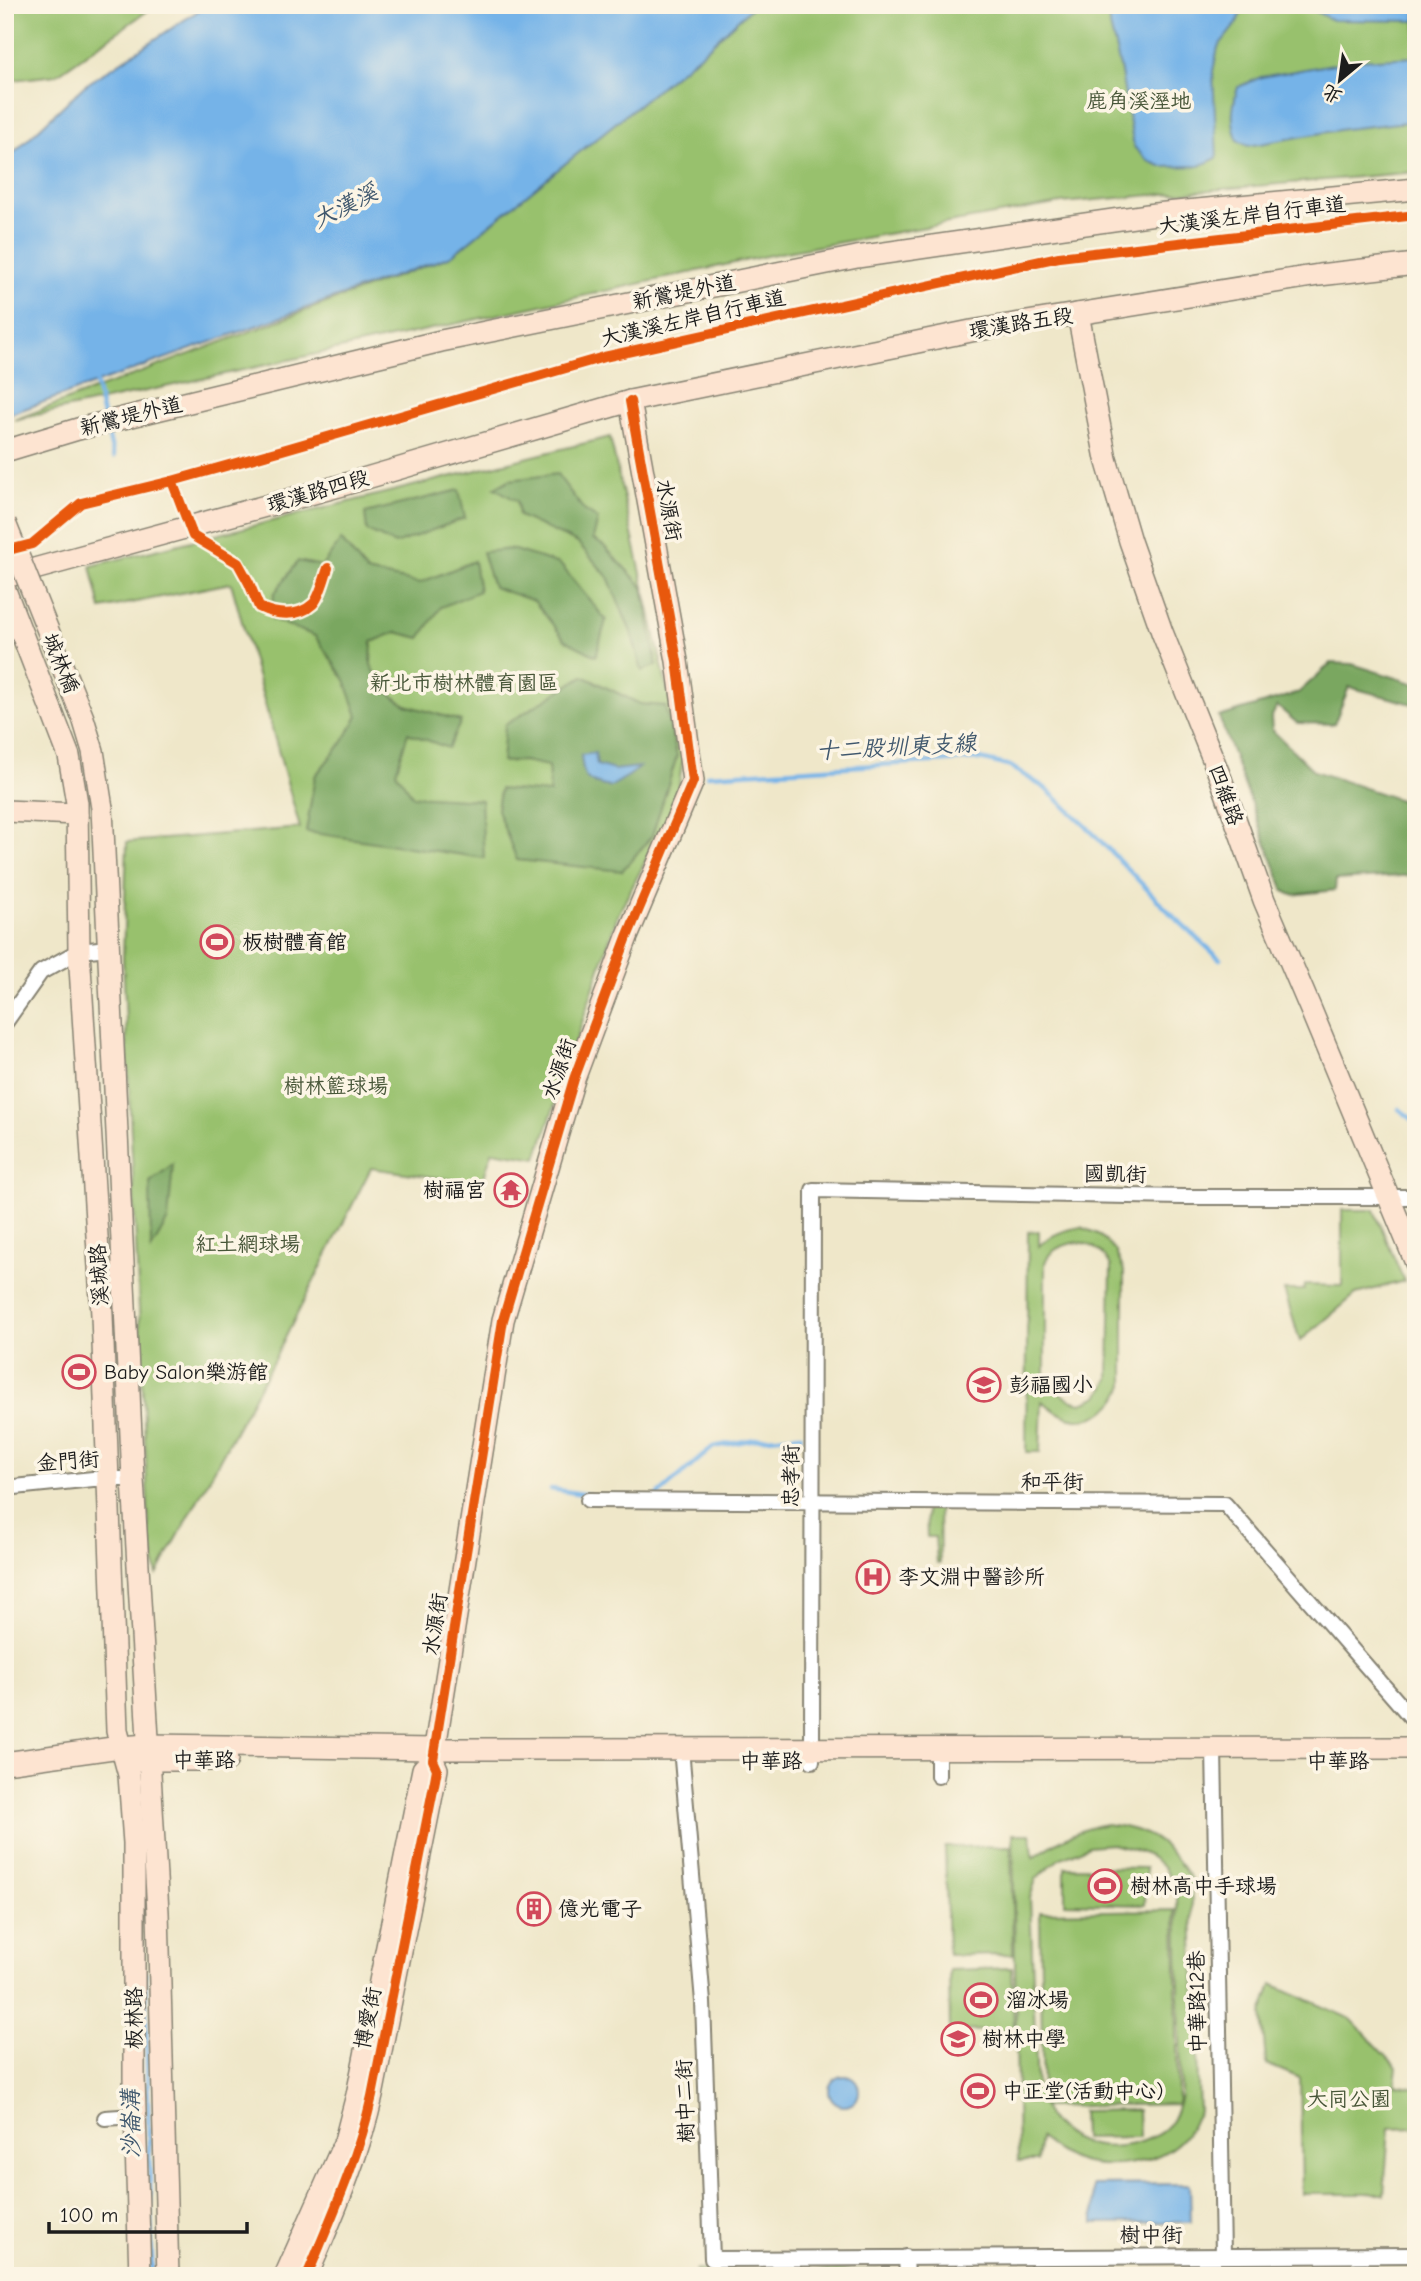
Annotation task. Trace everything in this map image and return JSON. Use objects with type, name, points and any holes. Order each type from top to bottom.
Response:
[{"type":"street","name":"新鶯堤外道","points":[[5,452],[125,417],[442,341],[857,257],[1156,214],[1416,189]]},
{"type":"street","name":"環漢路五段","points":[[630,401],[971,331],[1319,275],[1416,264]]},
{"type":"street","name":"四維路","points":[[1079,314],[1106,459],[1130,541],[1162,632],[1221,779],[1264,900],[1416,1263]]},
{"type":"street","name":"環漢路四段","points":[[5,577],[339,486],[630,401]]},
{"type":"street","name":"水源街","points":[[434,1755],[503,1320],[574,1079],[627,937],[693,781],[677,661],[630,401]]},
{"type":"street","name":"城林橋","points":[[5,523],[83,718],[93,751],[102,808]]},
{"type":"street","name":"城林橋","points":[[5,590],[69,756],[77,809]]},
{"type":"street","name":"溪城路","points":[[102,808],[148,1753]]},
{"type":"street","name":"溪城路","points":[[77,809],[79,951],[102,1315],[117,1731],[123,1754]]},
{"type":"street","points":[[5,811],[77,809]]},
{"type":"street","points":[[5,1023],[41,972],[79,951],[108,948]]},
{"type":"street","name":"國凱街","points":[[813,1191],[1416,1197]]},
{"type":"street","name":"忠孝街","points":[[812,1755],[813,1191]]},
{"type":"street","name":"金門街","points":[[5,1488],[133,1479]]},
{"type":"street","name":"和平街","points":[[588,1500],[1225,1504],[1416,1723]]},
{"type":"street","name":"中華路","points":[[123,1754],[812,1755],[938,1762],[1416,1748]]},
{"type":"street","name":"板林路","points":[[148,1753],[158,1912],[168,2276]]},
{"type":"street","points":[[5,1763],[123,1754]]},
{"type":"street","points":[[5,1777],[123,1754]]},
{"type":"street","name":"板林路","points":[[123,1754],[129,1774],[134,1843],[135,2116],[140,2276]]},
{"type":"street","name":"博愛街","points":[[285,2276],[345,2141],[357,2095],[423,1769],[434,1755]]},
{"type":"street","name":"博愛街","points":[[307,2276],[349,2176],[363,2135],[435,1780],[437,1769],[434,1755]]},
{"type":"street","name":"樹中二街","points":[[681,1755],[703,2002],[712,2259],[906,2257]]},
{"type":"street","name":"中華路","points":[[1214,1755],[1416,1761]]},
{"type":"street","name":"中華路12巷","points":[[1214,1755],[1223,2255]]},
{"type":"street","points":[[105,2118],[135,2116]]},
{"type":"street","name":"樹中街","points":[[906,2257],[1416,2255]]},
{"type":"street","points":[[906,2257],[907,2276]]},
{"type":"green space","points":[[5,5],[156,5],[56,75],[5,81]]},
{"type":"green space","name":"鹿角溪溼地","points":[[754,5],[1416,5],[1416,172],[1061,203],[780,253],[14,420],[451,256],[702,53]]},
{"type":"green space","name":"新北市樹林體育園區","points":[[610,437],[683,758],[677,799],[617,917],[537,1158],[492,1151],[482,1184],[371,1168],[276,1356],[157,1575],[149,1530],[123,958],[127,842],[300,828],[231,583],[101,609],[91,566]]},
{"type":"green space","points":[[557,474],[584,510],[598,519],[593,539],[604,546],[643,587],[657,665],[642,671],[631,632],[608,577],[578,543],[519,516],[517,501],[495,488],[509,480]]},
{"type":"green space","points":[[459,490],[465,518],[395,544],[367,531],[365,513]]},
{"type":"green space","points":[[341,540],[367,572],[419,583],[474,561],[479,591],[441,607],[420,638],[396,632],[372,642],[371,665],[385,690],[406,705],[461,721],[448,748],[408,733],[396,772],[413,796],[481,800],[484,858],[306,832],[315,776],[342,743],[358,716],[345,680],[315,636],[272,619],[274,594],[298,561],[322,566]]},
{"type":"green space","points":[[511,549],[560,564],[606,620],[596,656],[565,640],[534,601],[493,587],[482,552]]},
{"type":"green space","points":[[1331,663],[1352,664],[1416,684],[1416,705],[1349,687],[1334,724],[1297,723],[1277,706],[1271,718],[1272,730],[1314,771],[1412,804],[1416,875],[1336,880],[1335,890],[1292,895],[1284,891],[1219,717],[1298,693]]},
{"type":"green space","points":[[583,676],[640,704],[665,706],[677,756],[652,836],[622,871],[517,860],[497,810],[500,789],[550,793],[548,766],[524,761],[502,762],[505,725]]},
{"type":"green space","points":[[173,1164],[168,1220],[151,1250],[150,1182]]},
{"type":"green space","points":[[1342,1210],[1374,1210],[1404,1281],[1356,1294],[1300,1341],[1284,1290],[1304,1290],[1305,1285],[1342,1286]]},
{"type":"green space","points":[[1081,1227],[1098,1234],[1115,1250],[1124,1271],[1124,1385],[1107,1409],[1090,1418],[1071,1418],[1058,1413],[1042,1401],[1040,1452],[1026,1452],[1028,1232],[1039,1231],[1039,1246],[1064,1231]],"holes":[[[1077,1242],[1097,1250],[1111,1266],[1109,1379],[1098,1396],[1081,1403],[1050,1387],[1045,1374],[1045,1263],[1050,1254],[1058,1248]]]},
{"type":"green space","points":[[926,1507],[939,1507],[940,1563],[937,1563],[935,1537],[927,1537]]},
{"type":"green space","points":[[1106,1824],[1135,1830],[1156,1840],[1173,1855],[1191,1879],[1199,2112],[1181,2140],[1158,2156],[1144,2161],[1114,2165],[1085,2163],[1063,2155],[1040,2138],[1037,2161],[1018,2161],[1013,1834],[1031,1834],[1033,1858],[1068,1837]],"holes":[[[1112,1844],[1145,1854],[1167,1872],[1177,1895],[1181,2095],[1175,2114],[1167,2128],[1149,2139],[1122,2146],[1098,2146],[1075,2139],[1055,2125],[1044,2109],[1037,2090],[1030,1898],[1036,1879],[1059,1859],[1089,1846]]]},
{"type":"green space","points":[[1011,1846],[1013,1954],[948,1955],[945,1847]]},
{"type":"green space","name":"樹林高中手球場","points":[[1065,1867],[1146,1868],[1145,1905],[1065,1903]]},
{"type":"green space","points":[[1175,1910],[1178,2104],[1043,2107],[1040,1912]]},
{"type":"green space","name":"溜冰場","points":[[1012,1968],[1014,2030],[950,2031],[949,1970]]},
{"type":"green space","name":"大同公園","points":[[1272,1984],[1351,2019],[1397,2067],[1395,2084],[1416,2088],[1416,2127],[1389,2128],[1384,2194],[1302,2194],[1300,2078],[1266,2064],[1262,2014]]},
{"type":"green space","points":[[1138,2110],[1139,2137],[1083,2138],[1082,2111]]},
{"type":"green space","points":[[696,2270],[899,2270],[900,2276],[696,2276]]},
{"type":"water","name":"大漢溪","points":[[207,5],[754,5],[702,53],[451,256],[5,416],[5,161],[84,86]]},
{"type":"water","points":[[1105,5],[1245,5],[1236,24],[1218,47],[1213,71],[1217,158],[1200,166],[1163,167],[1148,161],[1134,147],[1120,67]]},
{"type":"water","points":[[1310,5],[1416,5],[1416,21],[1332,20],[1311,9]]},
{"type":"water","points":[[1416,57],[1416,121],[1345,129],[1248,146],[1238,141],[1233,114],[1238,87],[1261,77],[1356,60]]},
{"type":"water","points":[[595,753],[597,765],[614,770],[639,767],[610,787],[596,784],[585,775],[581,755]]},
{"type":"water","points":[[844,2076],[855,2080],[859,2091],[855,2102],[844,2106],[833,2102],[829,2091],[833,2080]]},
{"type":"water","points":[[1190,2184],[1191,2222],[1094,2223],[1093,2185]]},
{"type":"waterway","points":[[95,380],[103,416]]},
{"type":"waterway","points":[[106,427],[114,457]]},
{"type":"waterway","name":"十二股圳東支線","points":[[707,775],[980,759],[1010,766],[1045,788],[1220,959]]},
{"type":"waterway","name":"十二股圳東支線","points":[[1399,1109],[1416,1122]]},
{"type":"waterway","points":[[657,1496],[713,1447],[756,1439],[801,1435]]},
{"type":"waterway","points":[[551,1489],[589,1495]]},
{"type":"waterway","name":"沙崙溝","points":[[145,1974],[152,2274]]},
{"type":"waterway","points":[[1064,2263],[1088,2276]]},
{"type":"cycle path","name":"大漢溪左岸自行車道","points":[[5,551],[32,544],[81,503],[172,481],[604,357],[1059,257],[1416,215]]},
{"type":"cycle path","points":[[307,2276],[352,2165],[372,2096],[437,1769],[433,1760],[503,1320],[574,1079],[627,937],[693,781],[677,661],[630,401]]},
{"type":"cycle path","points":[[172,481],[193,536],[238,563],[259,607],[286,614],[300,612],[313,604],[318,597],[328,568]]},
{"type":"place","name":"板樹體育館","points":[[217,942]]},
{"type":"place","name":"樹福宮","points":[[511,1190]]},
{"type":"place","name":"Baby Salon樂游館","points":[[79,1372]]},
{"type":"place","name":"彭福國小","points":[[984,1385]]},
{"type":"place","name":"李文淵中醫診所","points":[[873,1577]]},
{"type":"place","name":"樹林高中手球場","points":[[1105,1886]]},
{"type":"place","name":"億光電子","points":[[534,1909]]},
{"type":"place","name":"溜冰場","points":[[981,2000]]},
{"type":"place","name":"樹林中學","points":[[958,2039]]},
{"type":"place","name":"中正堂(活動中心)","points":[[978,2091]]},
{"type":"park label","name":"樹林籃球場","points":[[336,1086]]},
{"type":"park label","name":"紅土網球場","points":[[248,1244]]}]
